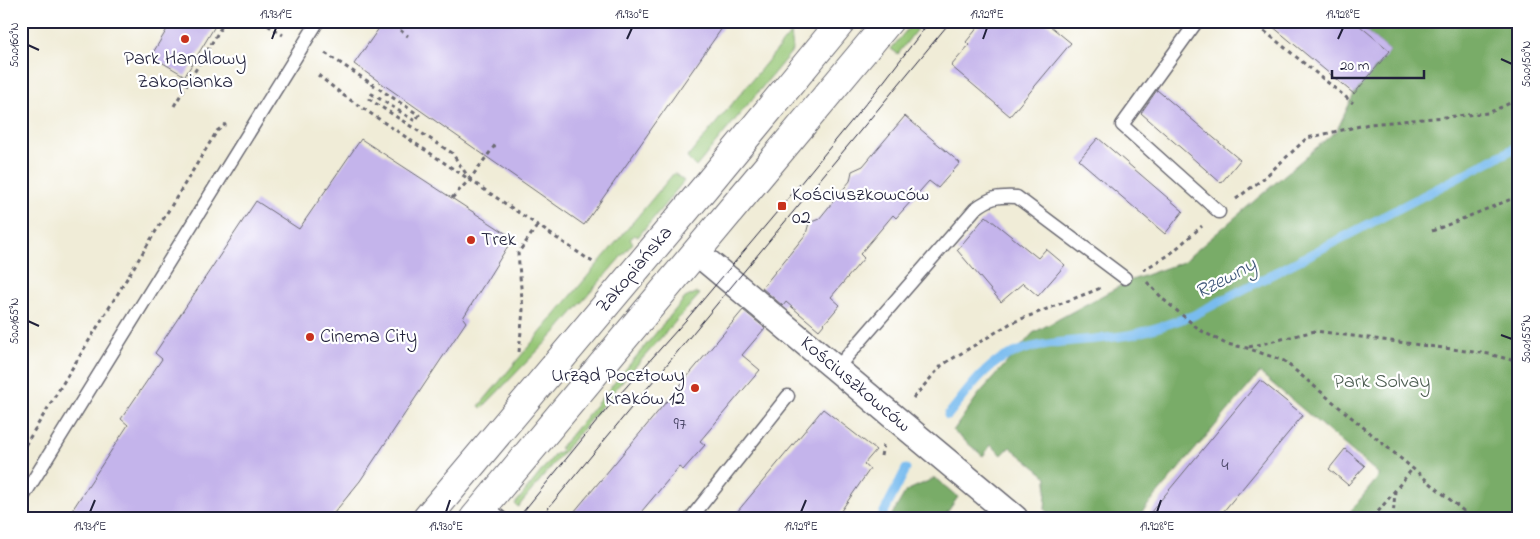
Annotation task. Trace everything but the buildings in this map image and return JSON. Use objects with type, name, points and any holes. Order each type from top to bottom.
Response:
[{"type":"main road","name":"Zakopiańska","points":[[427,518],[842,21]]},
{"type":"main road","name":"Zakopiańska","points":[[487,513],[696,252],[889,21]]},
{"type":"street","name":"Kościuszkowców","points":[[696,252],[1015,518]]},
{"type":"lane","points":[[21,500],[318,21]]},
{"type":"lane","points":[[1195,24],[1122,125],[1219,212]]},
{"type":"lane","points":[[836,369],[975,209],[987,200],[1000,196],[1017,197],[1125,278]]},
{"type":"lane","points":[[691,518],[788,396]]},
{"type":"path","points":[[174,106],[225,21]]},
{"type":"path","points":[[261,21],[284,36],[288,28]]},
{"type":"path","points":[[387,21],[408,36]]},
{"type":"path","points":[[1252,21],[1353,103]]},
{"type":"path","points":[[325,54],[420,115],[415,121],[372,94],[369,99],[452,153],[470,179]]},
{"type":"path","points":[[318,75],[343,95],[594,263]]},
{"type":"path","points":[[1307,138],[1369,124],[1488,113],[1519,99]]},
{"type":"path","points":[[21,452],[217,131],[232,119]]},
{"type":"path","points":[[452,198],[470,179],[496,144]]},
{"type":"path","points":[[1432,231],[1519,196]]},
{"type":"path","points":[[519,352],[523,310],[518,254],[538,225]]},
{"type":"path","points":[[1144,280],[1164,300],[1200,330],[1226,344],[1247,348],[1284,361],[1472,518]]},
{"type":"path","points":[[1247,348],[1315,331],[1489,354],[1519,362]]},
{"type":"path","points":[[1373,518],[1413,468]]},
{"type":"path","points":[[1393,518],[1395,490]]},
{"type":"path","points":[[1458,518],[1464,511]]},
{"type":"green space","points":[[914,21],[923,21],[898,54],[891,49]]},
{"type":"green space","name":"Park Solvay","points":[[1354,21],[1519,21],[1519,518],[1345,518],[1380,475],[1260,373],[1137,518],[1054,518],[1045,510],[1047,477],[1010,447],[1002,455],[991,445],[983,456],[953,431],[978,395],[1033,333],[1129,281],[1183,262],[1337,130],[1354,94],[1390,51]]},
{"type":"green space","points":[[791,33],[793,50],[696,167],[687,158]]},
{"type":"green space","points":[[674,173],[684,181],[638,237],[635,235],[630,239],[633,243],[556,332],[482,408],[479,406]]},
{"type":"green space","points":[[696,293],[700,294],[619,385],[518,507],[515,504],[556,453],[558,454],[562,450],[560,448],[685,298]]},
{"type":"green space","points":[[935,478],[958,497],[946,514],[950,518],[890,518],[906,491]]},
{"type":"waterway","name":"Rzewny","points":[[948,415],[980,376],[1003,358],[1018,351],[1034,347],[1134,334],[1192,316],[1519,146]]},
{"type":"waterway","name":"Rzewny","points":[[881,518],[906,469]]},
{"type":"tram line","points":[[518,518],[611,404],[686,320],[782,206],[885,80],[930,21]]},
{"type":"tram line","points":[[540,518],[951,21]]},
{"type":"place","name":"Park Handlowy Zakopianka","points":[[185,39]]},
{"type":"place","name":"Kościuszkowców 02","points":[[782,206]]},
{"type":"place","name":"Trek","points":[[471,240]]},
{"type":"place","name":"Cinema City","points":[[310,337]]},
{"type":"place","name":"Urząd Pocztowy Kraków 12","points":[[695,388]]}]
